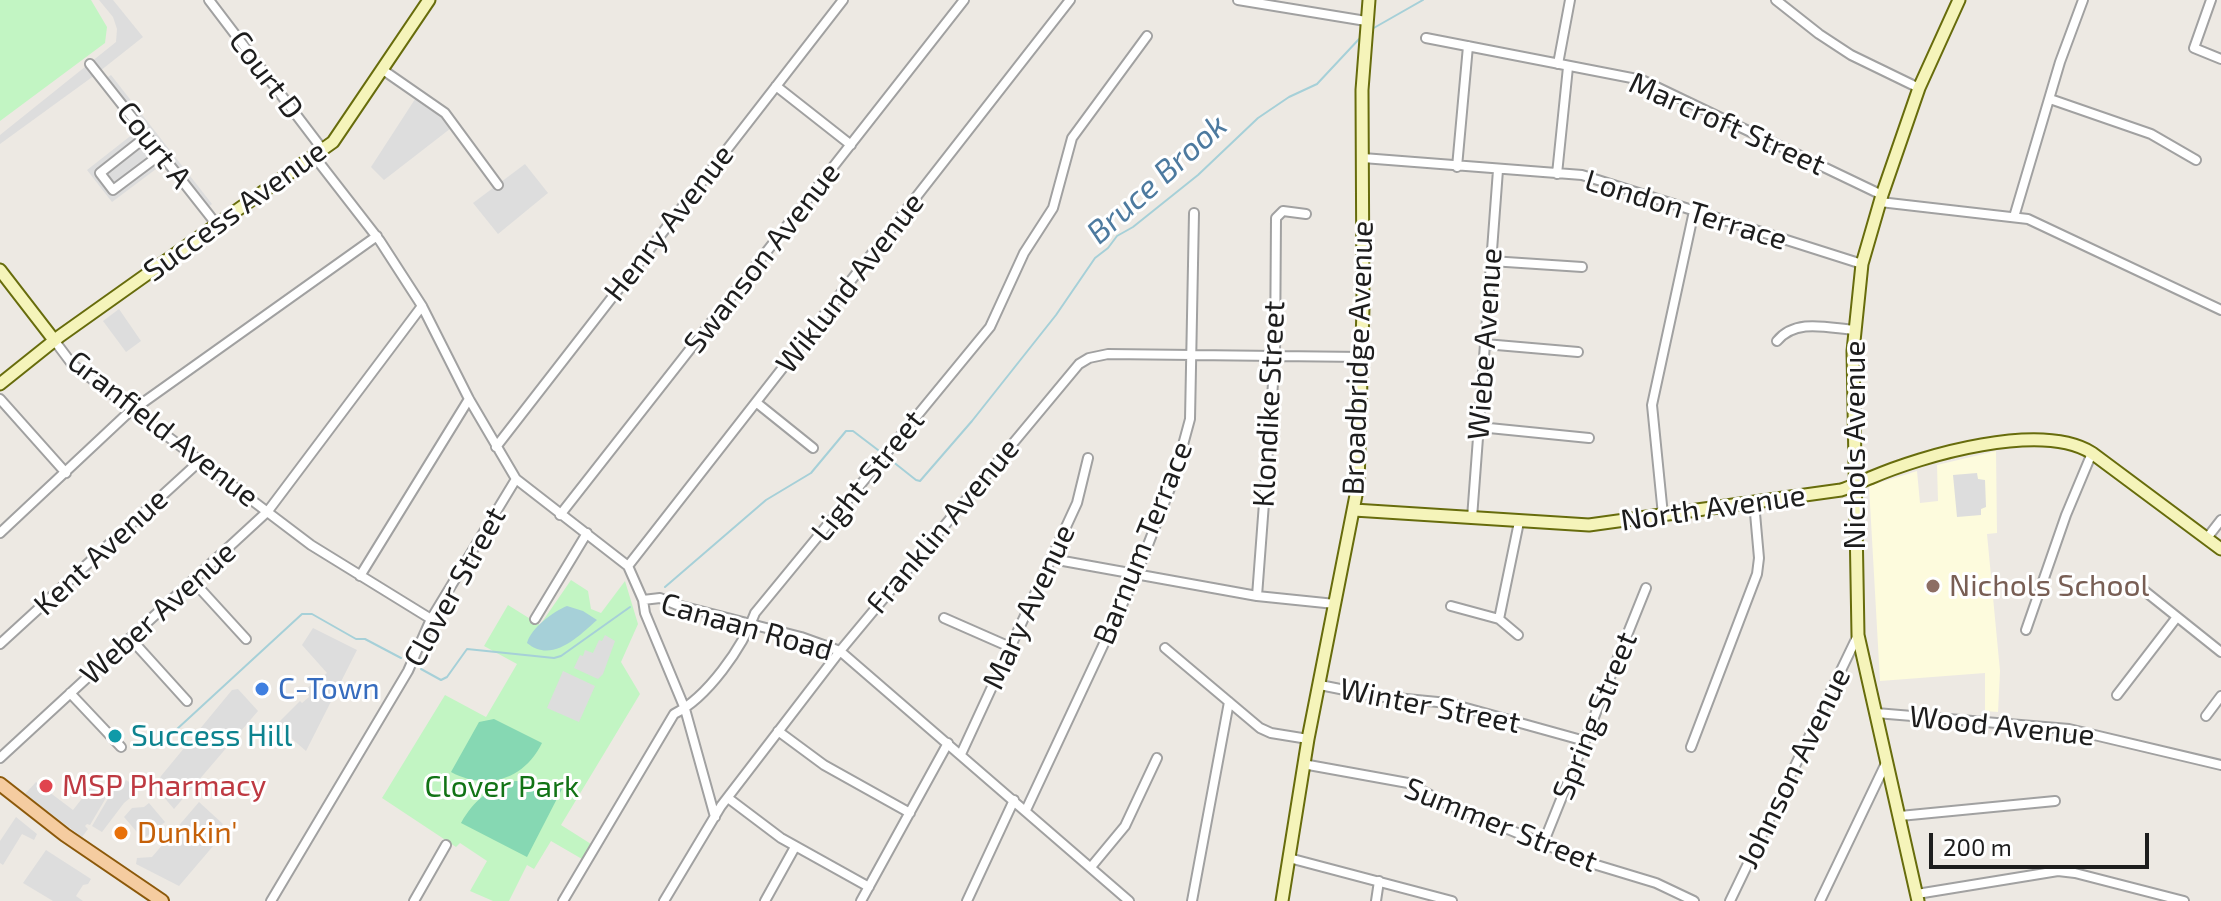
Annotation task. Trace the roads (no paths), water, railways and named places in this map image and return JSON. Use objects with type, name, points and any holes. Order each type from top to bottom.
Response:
[{"type":"main road","name":"Success Avenue","points":[[0,384],[54,340],[319,153],[345,127],[429,0]]},
{"type":"main road","name":"Broadbridge Avenue","points":[[1282,901],[1303,764],[1354,510],[1361,440],[1364,45],[1369,0]]},
{"type":"main road","name":"Nichols Avenue","points":[[1917,898],[1858,635],[1853,486],[1854,330],[1862,264],[1881,198],[1919,88],[1959,0]]},
{"type":"main road","name":"Granfield Avenue","points":[[0,270],[54,340]]},
{"type":"main road","name":"North Avenue","points":[[1354,510],[1589,525],[1841,490],[1872,477],[1982,444],[2060,440],[2079,445],[2092,453],[2221,549]]},
{"type":"main road","points":[[0,784],[76,843],[162,901]]},
{"type":"street","name":"Court D","points":[[209,0],[319,153]]},
{"type":"street","name":"Henry Avenue","points":[[496,447],[843,0]]},
{"type":"street","name":"Swanson Avenue","points":[[560,515],[964,0]]},
{"type":"street","name":"Wiklund Avenue","points":[[628,566],[1070,0]]},
{"type":"street","points":[[1238,0],[1366,24]]},
{"type":"street","points":[[1557,174],[1570,0]]},
{"type":"street","points":[[1776,0],[1851,55],[1919,88]]},
{"type":"street","points":[[2014,217],[2083,0]]},
{"type":"street","points":[[2211,0],[2194,48],[2221,59]]},
{"type":"street","name":"Light Street","points":[[563,901],[674,714],[694,704],[748,635],[755,613],[990,327],[1024,253],[1053,208],[1072,138],[1147,36]]},
{"type":"street","name":"Marcroft Street","points":[[1426,38],[1642,80],[1881,198],[2036,222],[2221,310]]},
{"type":"street","points":[[1457,167],[1468,46]]},
{"type":"street","name":"Court A","points":[[90,64],[217,225]]},
{"type":"street","points":[[383,70],[445,113],[498,185]]},
{"type":"street","points":[[776,86],[851,145]]},
{"type":"street","points":[[2050,99],[2151,134],[2196,160]]},
{"type":"street","points":[[147,136],[100,173],[113,190],[161,154]]},
{"type":"street","name":"Canaan Road","points":[[319,153],[422,306],[469,399],[516,479],[628,566],[643,600],[660,598],[821,642],[840,651],[1129,901]]},
{"type":"street","name":"London Terrace","points":[[1363,158],[1603,180],[1862,264]]},
{"type":"street","name":"Wiebe Avenue","points":[[1472,518],[1498,170]]},
{"type":"street","points":[[1663,515],[1652,405],[1694,211]]},
{"type":"street","name":"Klondike Street","points":[[1257,596],[1275,357],[1276,218],[1279,212],[1306,214]]},
{"type":"street","name":"Barnum Terrace","points":[[1026,810],[1137,573],[1186,443],[1190,419],[1194,213]]},
{"type":"street","points":[[0,533],[133,409],[377,236]]},
{"type":"street","points":[[1491,261],[1582,267]]},
{"type":"street","name":"Weber Avenue","points":[[0,758],[268,511],[422,306]]},
{"type":"street","points":[[1777,341],[1788,330],[1797,327],[1854,330]]},
{"type":"street","name":"Granfield Avenue","points":[[54,340],[72,364],[311,545],[431,619]]},
{"type":"street","points":[[1485,344],[1578,352]]},
{"type":"street","points":[[1190,355],[1362,357]]},
{"type":"street","name":"Franklin Avenue","points":[[664,901],[715,817],[778,731],[1068,374],[1094,356],[1190,355]]},
{"type":"street","points":[[0,399],[66,473]]},
{"type":"street","points":[[360,576],[469,399]]},
{"type":"street","points":[[757,403],[813,448]]},
{"type":"street","points":[[1479,427],[1589,438]]},
{"type":"street","points":[[2026,630],[2066,515],[2092,453]]},
{"type":"street","name":"Mary Avenue","points":[[961,754],[1077,503],[1088,458]]},
{"type":"street","name":"Kent Avenue","points":[[0,644],[201,460]]},
{"type":"street","name":"Clover Street","points":[[271,901],[408,671],[431,619],[516,479]]},
{"type":"street","points":[[1691,747],[1757,574],[1759,558],[1754,502]]},
{"type":"street","points":[[2207,538],[2221,520]]},
{"type":"street","points":[[1499,619],[1519,522]]},
{"type":"street","points":[[535,619],[587,533]]},
{"type":"street","points":[[1052,559],[1257,596],[1335,604]]},
{"type":"street","points":[[193,581],[246,639]]},
{"type":"street","name":"Spring Street","points":[[1543,844],[1646,588]]},
{"type":"street","points":[[2141,588],[2221,652]]},
{"type":"street","points":[[643,600],[645,613],[685,709],[715,817]]},
{"type":"street","points":[[1451,606],[1499,619],[1518,635]]},
{"type":"street","points":[[2117,695],[2177,617]]},
{"type":"street","points":[[944,618],[1010,647]]},
{"type":"street","name":"Johnson Avenue","points":[[1730,901],[1858,635]]},
{"type":"street","points":[[130,638],[187,701]]},
{"type":"street","points":[[1165,648],[1266,731],[1308,739]]},
{"type":"street","name":"Winter Street","points":[[1320,685],[1375,696],[1448,703],[1585,741]]},
{"type":"street","points":[[70,693],[121,747]]},
{"type":"street","points":[[2206,716],[2221,696]]},
{"type":"street","points":[[1192,901],[1229,702]]},
{"type":"street","name":"Wood Avenue","points":[[1876,713],[2069,729],[2221,765]]},
{"type":"street","points":[[778,731],[824,765],[910,813]]},
{"type":"street","points":[[861,901],[948,743]]},
{"type":"street","points":[[1091,867],[1125,826],[1157,758]]},
{"type":"street","points":[[1820,901],[1887,761]]},
{"type":"street","name":"Summer Street","points":[[1303,764],[1408,783],[1447,804],[1543,844],[1590,863],[1656,883],[1694,901]]},
{"type":"street","points":[[728,798],[795,847],[869,887]]},
{"type":"street","points":[[967,901],[1014,800]]},
{"type":"street","points":[[1900,816],[2055,801]]},
{"type":"street","points":[[414,901],[446,845]]},
{"type":"street","points":[[765,901],[795,847]]},
{"type":"street","points":[[1289,858],[1452,901]]},
{"type":"street","points":[[1917,898],[2058,871],[2184,901]]},
{"type":"street","points":[[1376,901],[1379,881]]},
{"type":"water","points":[[567,606],[597,620],[574,640],[555,649],[536,649],[527,643],[544,621]]},
{"type":"waterway","name":"Bruce Brook","points":[[1372,29],[1423,0]]},
{"type":"waterway","name":"Bruce Brook","points":[[892,461],[920,481],[1056,315],[1095,258],[1117,236],[1133,227],[1198,175],[1258,118],[1289,97],[1317,84],[1360,38]]},
{"type":"waterway","name":"Bruce Brook","points":[[665,587],[766,500],[811,473],[846,431],[853,431],[878,450]]},
{"type":"waterway","name":"Bruce Brook","points":[[421,669],[441,680],[447,677],[467,649],[554,658],[561,656],[630,607]]},
{"type":"waterway","name":"Bruce Brook","points":[[138,746],[144,743],[156,748],[302,614],[312,614],[356,639],[365,639],[401,658]]},
{"type":"place","name":"Nichols School","points":[[1933,586]]},
{"type":"place","name":"C-Town","points":[[262,689]]},
{"type":"place","name":"Success Hill","points":[[115,736]]},
{"type":"place","name":"MSP Pharmacy","points":[[46,786]]},
{"type":"place","name":"Dunkin'","points":[[121,833]]},
{"type":"park label","name":"Clover Park","points":[[502,787]]}]
